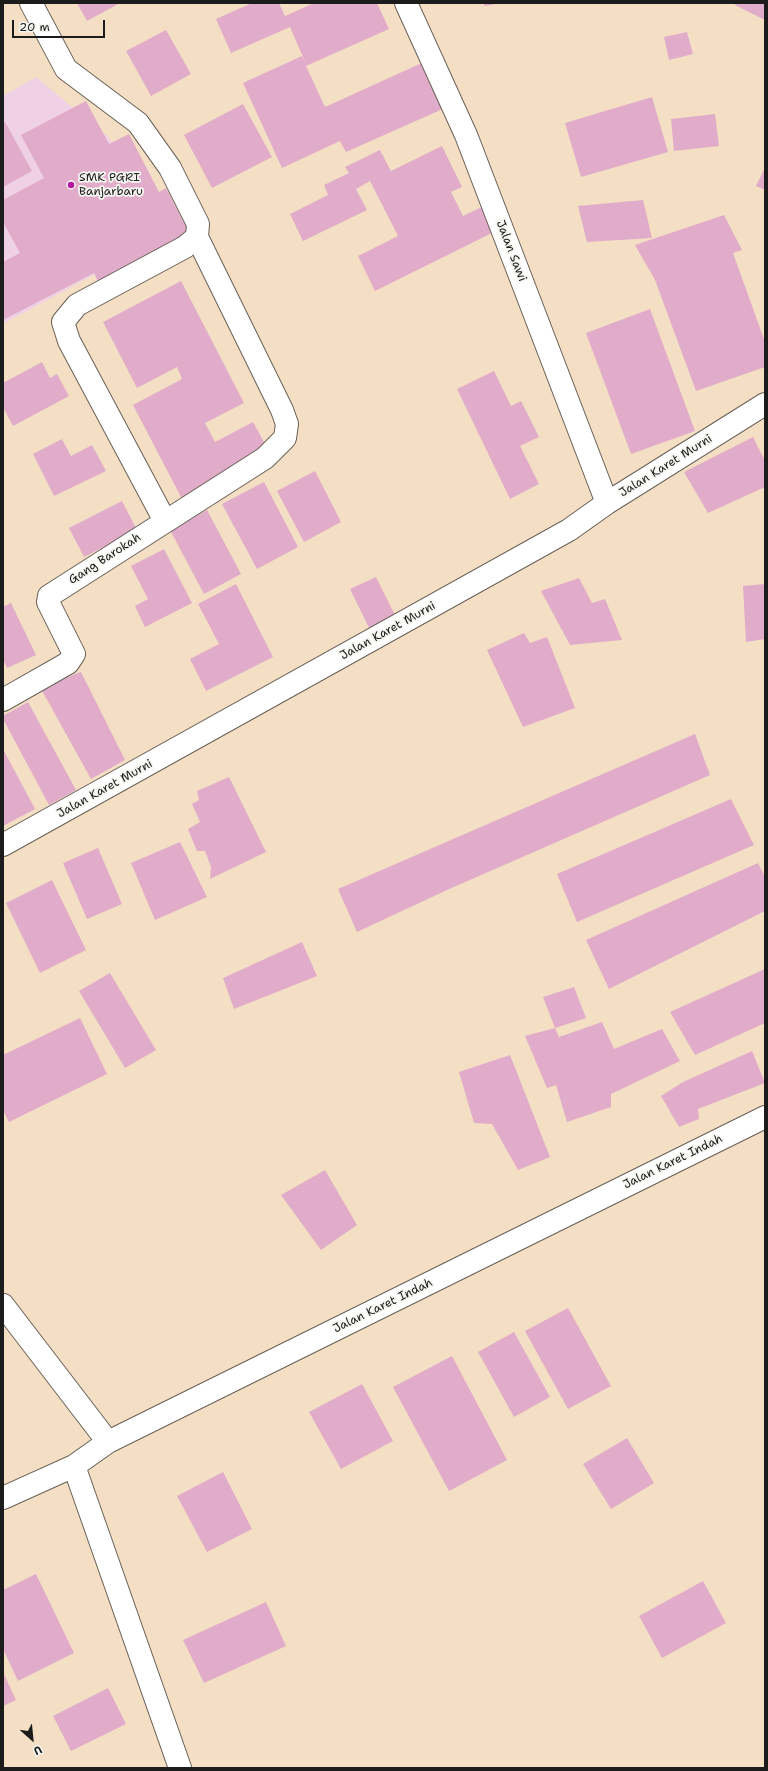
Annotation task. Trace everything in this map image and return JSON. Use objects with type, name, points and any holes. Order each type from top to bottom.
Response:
[{"type":"street","points":[[31,3],[66,69],[138,123],[165,162],[198,224],[197,237],[185,247],[77,305],[63,322],[69,341],[165,521]]},
{"type":"street","name":"Jalan Sawi","points":[[406,3],[466,134],[607,503]]},
{"type":"street","name":"Gang Barokah","points":[[3,700],[68,664],[74,654],[48,602],[49,596],[265,458],[285,438],[287,424],[282,410],[197,237]]},
{"type":"street","name":"Jalan Karet Murni","points":[[3,845],[569,530],[607,503],[765,404]]},
{"type":"street","name":"Jalan Karet Indah","points":[[3,1498],[74,1466],[108,1442],[765,1117]]},
{"type":"street","points":[[3,1305],[108,1442]]},
{"type":"street","points":[[74,1466],[180,1768]]},
{"type":"shaded area","name":"SMK PGRI Banjarbaru","points":[[36,77],[108,137],[169,234],[3,324],[3,96]]},
{"type":"building","points":[[77,3],[120,3],[87,21]]},
{"type":"building","points":[[252,3],[279,3],[285,16],[314,3],[377,3],[389,29],[306,66],[325,107],[424,62],[445,108],[346,152],[340,141],[282,168],[243,83],[302,56],[306,64],[290,27],[231,53],[216,19]]},
{"type":"building","points":[[484,3],[496,3],[496,4],[484,6]]},
{"type":"building","points":[[736,3],[765,3],[765,20],[735,5]]},
{"type":"building","points":[[166,30],[191,74],[151,96],[126,51]]},
{"type":"building","points":[[687,32],[693,54],[669,60],[664,37]]},
{"type":"building","points":[[652,97],[668,152],[581,177],[565,123]]},
{"type":"building","name":"SMK PGRI Banjarbaru","points":[[86,101],[109,144],[129,134],[159,192],[166,188],[191,236],[99,284],[94,273],[3,320],[3,262],[20,253],[3,222],[3,200],[44,178],[21,135]]},
{"type":"building","points":[[243,104],[272,157],[212,188],[184,135]]},
{"type":"building","points":[[715,114],[719,146],[674,151],[671,119]]},
{"type":"building","points":[[5,122],[32,171],[3,187],[3,124]]},
{"type":"building","points":[[442,146],[462,187],[451,192],[463,216],[488,204],[500,229],[375,291],[358,256],[398,236],[370,181],[356,189],[367,210],[303,241],[290,214],[328,195],[324,185],[349,173],[345,167],[380,150],[391,171]]},
{"type":"building","points":[[765,168],[765,190],[756,186]]},
{"type":"building","points":[[643,200],[652,238],[587,242],[578,206]]},
{"type":"building","points":[[724,215],[742,250],[733,253],[765,342],[765,367],[696,391],[655,280],[635,245]]},
{"type":"building","points":[[181,281],[244,403],[205,423],[215,442],[253,422],[270,453],[182,499],[133,405],[182,379],[177,367],[137,388],[103,322]]},
{"type":"building","points":[[650,309],[695,431],[631,454],[586,333]]},
{"type":"building","points":[[42,362],[50,378],[57,374],[69,396],[13,426],[3,407],[3,383]]},
{"type":"building","points":[[494,371],[511,406],[521,401],[539,437],[520,446],[539,484],[510,499],[457,389]]},
{"type":"building","points":[[753,437],[765,461],[765,487],[708,513],[684,472]]},
{"type":"building","points":[[62,439],[71,456],[92,445],[106,471],[54,496],[33,454]]},
{"type":"building","points":[[315,471],[341,522],[304,542],[277,491]]},
{"type":"building","points":[[264,482],[298,547],[257,569],[222,504]]},
{"type":"building","points":[[122,501],[137,530],[84,557],[69,528]]},
{"type":"building","points":[[207,510],[241,574],[204,594],[170,530]]},
{"type":"building","points":[[164,549],[192,603],[145,627],[135,606],[148,599],[131,566]]},
{"type":"building","points":[[376,577],[397,619],[371,632],[350,589]]},
{"type":"building","points":[[579,578],[592,603],[605,599],[622,640],[570,645],[541,591]]},
{"type":"building","points":[[236,584],[273,657],[206,691],[190,659],[219,644],[198,604]]},
{"type":"building","points":[[765,584],[765,639],[746,642],[743,586]]},
{"type":"building","points":[[11,603],[36,655],[7,668],[3,659],[3,607]]},
{"type":"building","points":[[524,633],[530,643],[547,637],[575,708],[523,727],[487,650]]},
{"type":"building","points":[[81,672],[125,760],[91,779],[40,687]]},
{"type":"building","points":[[28,702],[76,790],[49,805],[3,719],[3,716]]},
{"type":"building","points":[[695,734],[710,775],[447,890],[357,932],[338,889]]},
{"type":"building","points":[[3,749],[35,809],[3,826]]},
{"type":"building","points":[[229,777],[266,852],[210,879],[211,867],[205,851],[197,851],[188,829],[200,822],[192,804],[199,800],[197,791]]},
{"type":"building","points":[[731,799],[754,845],[577,922],[557,874]]},
{"type":"building","points":[[180,842],[207,897],[155,920],[131,863]]},
{"type":"building","points":[[98,848],[122,904],[87,919],[63,863]]},
{"type":"building","points":[[758,863],[765,877],[765,911],[609,989],[586,940]]},
{"type":"building","points":[[52,880],[86,950],[40,973],[6,903]]},
{"type":"building","points":[[302,942],[317,976],[234,1009],[223,978]]},
{"type":"building","points":[[765,969],[765,1023],[695,1055],[670,1012]]},
{"type":"building","points":[[110,973],[156,1050],[125,1068],[79,991]]},
{"type":"building","points":[[574,987],[586,1018],[555,1028],[543,997]]},
{"type":"building","points":[[80,1018],[107,1074],[9,1122],[3,1110],[3,1055]]},
{"type":"building","points":[[602,1022],[614,1049],[662,1029],[680,1061],[611,1094],[611,1107],[567,1122],[556,1085],[547,1088],[525,1036],[555,1028],[559,1037]]},
{"type":"building","points":[[752,1051],[765,1083],[698,1109],[699,1119],[679,1127],[661,1096],[683,1082]]},
{"type":"building","points":[[510,1055],[550,1157],[518,1170],[492,1124],[474,1123],[459,1072]]},
{"type":"building","points":[[325,1170],[357,1225],[321,1250],[281,1195]]},
{"type":"building","points":[[568,1308],[611,1386],[568,1409],[525,1331]]},
{"type":"building","points":[[514,1332],[550,1397],[514,1417],[478,1352]]},
{"type":"building","points":[[452,1356],[507,1460],[449,1491],[393,1387]]},
{"type":"building","points":[[362,1384],[393,1441],[341,1469],[309,1412]]},
{"type":"building","points":[[627,1438],[654,1483],[611,1509],[583,1464]]},
{"type":"building","points":[[223,1472],[252,1529],[207,1552],[177,1496]]},
{"type":"building","points":[[36,1574],[74,1653],[18,1681],[3,1649],[3,1590]]},
{"type":"building","points":[[703,1581],[726,1623],[662,1658],[639,1616]]},
{"type":"building","points":[[266,1602],[286,1646],[204,1683],[183,1640]]},
{"type":"building","points":[[3,1672],[16,1700],[3,1706]]},
{"type":"building","points":[[108,1688],[126,1724],[71,1751],[53,1716]]},
{"type":"place","name":"SMK PGRI Banjarbaru","points":[[71,185]]}]
